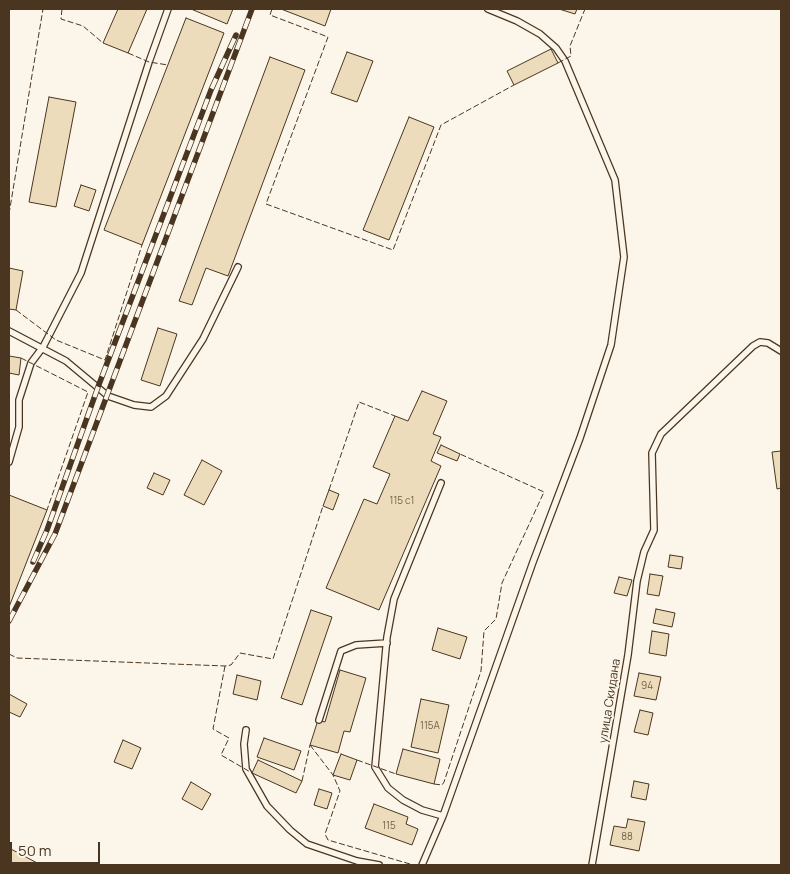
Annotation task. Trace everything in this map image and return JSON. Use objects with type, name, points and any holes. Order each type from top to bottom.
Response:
[{"type":"lane","points":[[9,462],[19,427],[19,400],[31,363],[42,347],[81,273],[168,9]]},
{"type":"lane","points":[[422,865],[443,816],[532,562],[580,438],[611,345],[624,257],[615,180],[565,61],[556,48],[540,34],[517,21],[488,9]]},
{"type":"lane","points":[[9,331],[66,361],[108,396],[134,405],[151,408],[166,396],[203,340],[238,267]]},
{"type":"lane","name":"улица Скидана","points":[[592,865],[626,664],[637,581],[644,552],[654,530],[652,453],[661,434],[753,346],[760,342],[768,343],[781,351]]},
{"type":"lane","points":[[441,483],[394,599],[386,643],[375,767],[388,788],[404,800],[422,810],[443,816]]},
{"type":"lane","points":[[319,720],[341,651],[356,645],[386,643]]},
{"type":"lane","points":[[246,730],[244,744],[246,768],[267,806],[290,830],[308,844],[357,861],[379,865]]},
{"type":"building","points":[[118,9],[147,9],[128,53],[103,43]]},
{"type":"building","points":[[191,9],[233,9],[227,24]]},
{"type":"building","points":[[281,9],[331,9],[325,26]]},
{"type":"building","points":[[559,9],[577,9],[575,14]]},
{"type":"building","points":[[186,18],[224,33],[142,245],[104,230]]},
{"type":"building","points":[[551,49],[558,63],[514,85],[507,71]]},
{"type":"building","points":[[347,52],[373,61],[357,102],[331,93]]},
{"type":"building","points":[[270,57],[305,70],[228,276],[206,268],[192,305],[179,301]]},
{"type":"building","points":[[49,97],[76,102],[56,207],[29,202]]},
{"type":"building","points":[[409,117],[434,127],[389,240],[363,230]]},
{"type":"building","points":[[81,185],[96,190],[89,211],[74,206]]},
{"type":"building","points":[[9,268],[23,271],[16,310],[9,309]]},
{"type":"building","points":[[158,328],[177,334],[160,386],[141,380]]},
{"type":"building","points":[[9,356],[21,358],[19,375],[9,373]]},
{"type":"building","points":[[422,391],[447,401],[433,434],[441,437],[431,461],[441,466],[379,610],[326,588],[364,499],[377,504],[390,474],[373,467],[395,416],[408,421]]},
{"type":"building","points":[[441,445],[460,454],[457,461],[437,453]]},
{"type":"building","points":[[781,451],[781,488],[777,489],[772,452]]},
{"type":"building","points":[[202,460],[222,471],[204,505],[184,495]]},
{"type":"building","points":[[154,473],[170,480],[163,495],[147,488]]},
{"type":"building","points":[[329,490],[339,494],[333,510],[323,506]]},
{"type":"building","points":[[9,495],[47,510],[9,607]]},
{"type":"building","points":[[670,555],[683,557],[681,569],[668,567]]},
{"type":"building","points":[[650,574],[663,576],[659,596],[647,594]]},
{"type":"building","points":[[619,577],[632,580],[627,596],[614,593]]},
{"type":"building","points":[[656,609],[675,613],[672,627],[653,623]]},
{"type":"building","points":[[311,610],[332,617],[302,705],[281,698]]},
{"type":"building","points":[[438,628],[467,637],[460,659],[432,650]]},
{"type":"building","points":[[652,631],[669,634],[666,656],[649,653]]},
{"type":"building","points":[[340,670],[366,678],[350,732],[344,731],[338,753],[310,745],[318,720],[325,722]]},
{"type":"building","points":[[639,673],[661,677],[656,700],[634,696]]},
{"type":"building","points":[[237,675],[261,681],[257,700],[233,694]]},
{"type":"building","points":[[9,694],[27,704],[20,717],[9,712]]},
{"type":"building","points":[[421,699],[449,705],[438,753],[411,747]]},
{"type":"building","points":[[640,710],[653,713],[648,735],[634,732]]},
{"type":"building","points":[[264,738],[301,751],[294,770],[257,757]]},
{"type":"building","points":[[123,740],[141,748],[132,769],[114,762]]},
{"type":"building","points":[[403,749],[440,759],[434,784],[396,774]]},
{"type":"building","points":[[341,754],[357,760],[350,780],[333,775]]},
{"type":"building","points":[[258,760],[302,781],[296,793],[252,773]]},
{"type":"building","points":[[634,781],[649,784],[646,800],[631,797]]},
{"type":"building","points":[[191,782],[211,794],[202,810],[182,799]]},
{"type":"building","points":[[319,789],[332,793],[327,809],[314,805]]},
{"type":"building","points":[[374,804],[408,817],[406,824],[418,829],[412,845],[365,828]]},
{"type":"building","points":[[628,819],[645,822],[639,851],[610,845],[614,826],[626,828]]},
{"type":"building","points":[[9,848],[41,865],[9,865]]},
{"type":"railway","points":[[9,621],[55,534],[252,9]]},
{"type":"railway","points":[[33,562],[47,530],[98,387],[211,90],[236,35]]},
{"type":"fence","points":[[9,214],[43,9]]},
{"type":"fence","points":[[62,9],[61,19],[83,26],[103,43]]},
{"type":"fence","points":[[272,9],[270,15],[328,37],[266,204],[393,250],[441,125],[514,85]]},
{"type":"fence","points":[[558,63],[571,56],[570,46],[585,9]]},
{"type":"fence","points":[[128,53],[149,62],[168,65]]},
{"type":"fence","points":[[16,310],[56,340],[105,360],[142,245]]},
{"type":"fence","points":[[21,358],[88,392],[47,510]]},
{"type":"fence","points":[[329,490],[359,402],[395,416]]},
{"type":"fence","points":[[434,784],[442,785],[444,782],[481,671],[484,631],[496,619],[502,583],[544,492],[460,454]]},
{"type":"fence","points":[[9,654],[17,658],[225,666],[231,665],[240,653],[273,659],[323,506]]},
{"type":"fence","points":[[225,666],[213,729],[229,738],[221,755],[252,773]]},
{"type":"fence","points":[[310,745],[333,775],[340,791],[325,834],[328,840],[410,864]]},
{"type":"fence","points":[[302,781],[310,745]]},
{"type":"fence","points":[[357,760],[396,774]]}]
